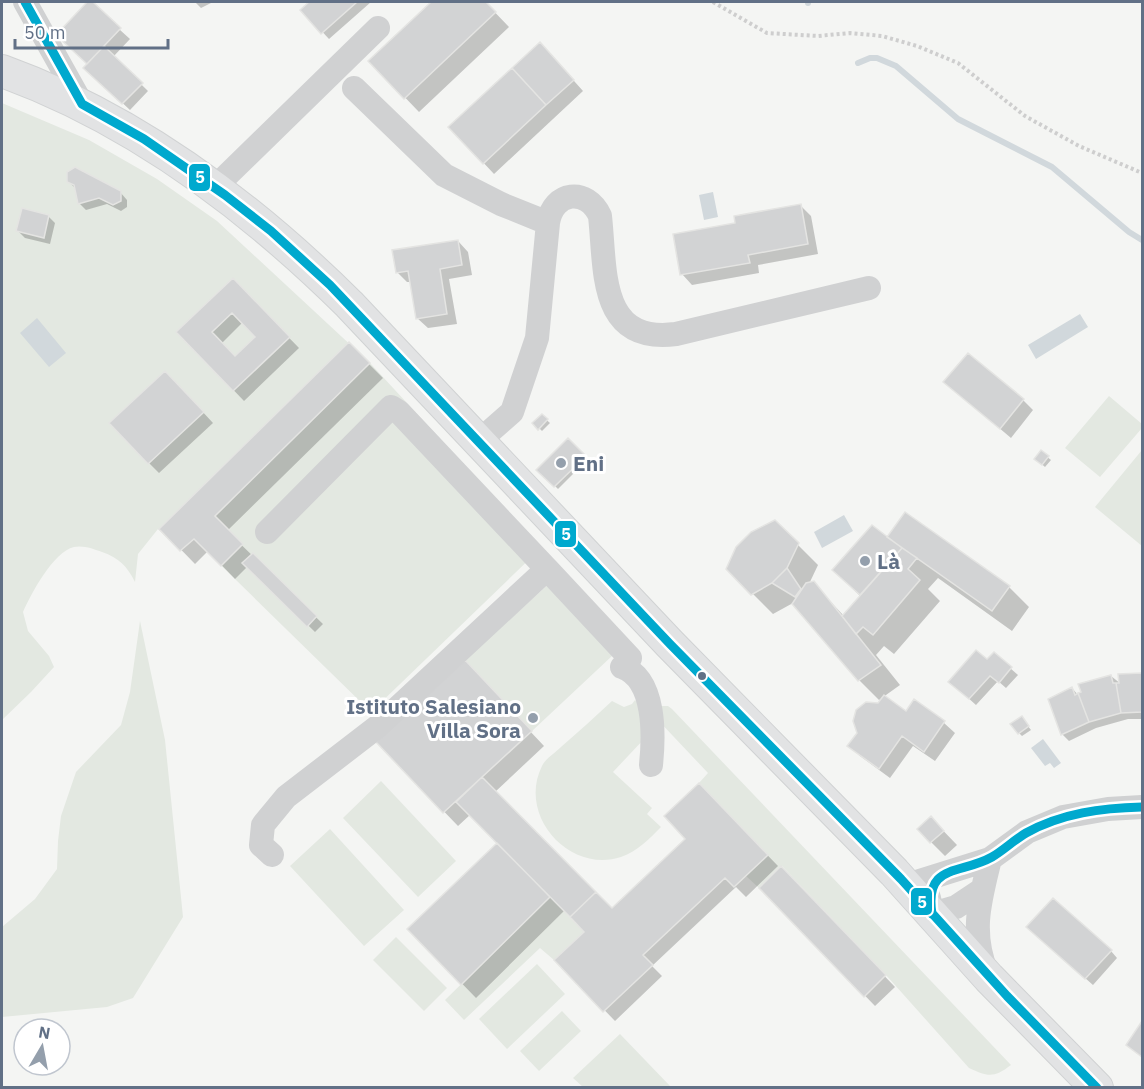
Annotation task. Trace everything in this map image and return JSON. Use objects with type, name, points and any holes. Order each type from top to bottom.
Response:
[{"type":"main road","points":[[21,74],[82,104],[144,139],[214,187],[271,231],[330,285],[479,441],[518,471],[714,690],[907,885],[989,978],[1097,1088]]},
{"type":"street","points":[[25,2],[82,104]]},
{"type":"street","points":[[214,187],[378,28]]},
{"type":"street","points":[[354,88],[444,175],[501,204],[548,223]]},
{"type":"street","points":[[479,441],[512,412],[537,338],[548,223],[553,207],[567,198],[584,198],[597,208],[600,216],[608,293],[614,310],[626,324],[641,333],[658,336],[676,334],[869,288]]},
{"type":"street","points":[[267,532],[391,407],[399,412],[547,569],[643,682],[648,697],[653,734],[651,765]]},
{"type":"street","points":[[272,855],[261,845],[263,825],[286,798],[377,727],[547,569]]},
{"type":"street","points":[[907,885],[990,859],[1027,832],[1054,820],[1096,810],[1143,807]]},
{"type":"street","points":[[989,978],[981,957],[977,935],[982,889],[990,859]]},
{"type":"street","points":[[940,875],[933,883],[930,893],[932,914],[956,907],[982,889]]},
{"type":"path","points":[[713,2],[767,33],[818,36],[850,33],[882,36],[916,46],[958,63],[1025,116],[1079,146],[1143,172]]},
{"type":"shaded area","points":[[2,103],[89,140],[157,179],[217,221],[370,363],[541,548],[371,712],[194,539],[180,551],[158,529],[138,554],[135,582],[126,567],[118,560],[108,554],[88,548],[74,547],[66,550],[51,565],[23,612],[28,631],[49,656],[54,667],[2,720]]},
{"type":"shaded area","points":[[713,192],[718,217],[704,220],[699,195]]},
{"type":"shaded area","points":[[1080,314],[1088,327],[1036,359],[1028,345]]},
{"type":"shaded area","points":[[37,318],[66,353],[49,367],[20,333]]},
{"type":"shaded area","points":[[1109,396],[1142,424],[1142,428],[1100,477],[1065,448]]},
{"type":"shaded area","points":[[1142,450],[1142,546],[1095,507]]},
{"type":"shaded area","points":[[844,515],[853,531],[822,548],[814,532]]},
{"type":"shaded area","points":[[563,571],[628,641],[532,731],[465,660]]},
{"type":"shaded area","points":[[140,621],[165,740],[183,917],[133,998],[107,1007],[2,1017],[2,927],[35,899],[57,869],[61,816],[76,772],[121,725],[130,692]]},
{"type":"shaded area","points":[[635,700],[642,708],[645,738],[613,772],[652,808],[647,814],[661,827],[638,848],[621,857],[602,860],[584,857],[567,849],[553,837],[543,821],[537,804],[536,785],[542,766],[612,701],[624,707]]},
{"type":"shaded area","points":[[662,706],[672,709],[1011,1065],[991,1075],[969,1068],[886,975],[782,866],[759,888],[746,876],[768,855],[699,783],[708,773],[656,718]]},
{"type":"shaded area","points":[[1043,739],[1061,763],[1054,768],[1050,763],[1045,766],[1031,748]]},
{"type":"shaded area","points":[[381,781],[456,861],[418,897],[343,818]]},
{"type":"shaded area","points":[[330,829],[404,910],[364,946],[290,866]]},
{"type":"shaded area","points":[[550,897],[584,932],[554,960],[540,948],[464,1020],[445,1000]]},
{"type":"shaded area","points":[[396,937],[447,988],[424,1011],[373,960]]},
{"type":"shaded area","points":[[537,964],[565,994],[507,1049],[479,1019]]},
{"type":"shaded area","points":[[562,1011],[581,1031],[539,1071],[520,1051]]},
{"type":"shaded area","points":[[620,1034],[671,1087],[583,1087],[573,1078]]},
{"type":"building","points":[[87,2],[93,2],[121,28],[87,64],[56,35]]},
{"type":"building","points":[[309,2],[357,2],[321,34],[300,10]]},
{"type":"building","points":[[431,2],[486,2],[496,12],[404,99],[368,61]]},
{"type":"building","points":[[540,42],[574,80],[546,105],[512,68]]},
{"type":"building","points":[[104,46],[143,83],[122,104],[83,68]]},
{"type":"building","points":[[512,68],[546,105],[483,164],[448,127]]},
{"type":"building","points":[[75,167],[121,191],[121,201],[113,205],[99,198],[78,204],[74,185],[67,182],[67,172]]},
{"type":"building","points":[[801,204],[808,244],[748,255],[750,263],[680,275],[673,234],[735,223],[734,216]]},
{"type":"building","points":[[22,208],[49,215],[44,238],[16,231]]},
{"type":"building","points":[[458,240],[462,265],[440,269],[447,314],[416,319],[408,271],[396,273],[392,250]]},
{"type":"building","points":[[233,278],[290,337],[233,391],[176,332]],"holes":[[[232,313],[255,337],[235,356],[212,332]]]},
{"type":"building","points":[[349,342],[370,363],[215,516],[243,544],[221,566],[194,539],[180,551],[159,529]]},
{"type":"building","points":[[968,353],[1024,399],[1000,429],[943,382]]},
{"type":"building","points":[[165,371],[204,412],[148,464],[109,423]]},
{"type":"building","points":[[542,414],[548,419],[538,430],[532,423]]},
{"type":"building","name":"Eni","points":[[568,438],[586,456],[554,487],[536,470]]},
{"type":"building","points":[[1041,450],[1049,456],[1042,465],[1034,459]]},
{"type":"building","points":[[905,512],[1010,586],[992,611],[887,537]]},
{"type":"building","points":[[775,520],[799,543],[787,568],[772,583],[751,595],[726,569],[736,547],[751,532]]},
{"type":"building","points":[[872,525],[902,548],[860,595],[832,570]]},
{"type":"building","points":[[902,548],[917,558],[908,569],[920,580],[873,635],[863,627],[856,634],[842,616]]},
{"type":"building","points":[[253,553],[317,616],[307,627],[242,563]]},
{"type":"building","points":[[787,568],[801,589],[795,597],[772,583]]},
{"type":"building","points":[[814,581],[881,665],[858,681],[792,604],[806,583]]},
{"type":"building","points":[[976,650],[987,659],[994,652],[1012,667],[999,683],[990,676],[969,699],[948,682]]},
{"type":"building","points":[[465,660],[532,731],[443,813],[376,742]]},
{"type":"building","points":[[1142,673],[1142,712],[1121,713],[1116,683],[1119,683],[1118,674]]},
{"type":"building","points":[[1111,675],[1113,683],[1116,683],[1121,713],[1089,722],[1078,693],[1081,692],[1078,684]]},
{"type":"building","points":[[1072,687],[1075,695],[1078,693],[1089,722],[1061,735],[1048,699]]},
{"type":"building","points":[[884,695],[906,711],[914,699],[945,721],[924,752],[902,736],[879,769],[847,746],[857,733],[853,721],[856,710],[866,702],[878,703]]},
{"type":"building","points":[[1022,716],[1029,726],[1018,734],[1010,724]]},
{"type":"building","points":[[482,777],[596,892],[570,917],[456,802]]},
{"type":"building","points":[[699,783],[768,855],[734,887],[725,878],[643,955],[653,965],[603,1012],[554,960],[584,932],[570,917],[596,892],[612,908],[685,839],[664,816]]},
{"type":"building","points":[[931,816],[944,831],[930,843],[917,829]]},
{"type":"building","points":[[497,843],[550,897],[461,985],[407,929]]},
{"type":"building","points":[[781,866],[886,975],[864,997],[759,888]]},
{"type":"building","points":[[1053,898],[1112,950],[1085,979],[1026,927]]},
{"type":"building","points":[[1142,1021],[1142,1057],[1126,1045]]},
{"type":"waterway","points":[[858,63],[877,58],[896,66],[958,119],[1052,167],[1129,232],[1142,240]]},
{"type":"transit line","name":"5","points":[[25,2],[82,104],[144,139],[225,195],[271,231],[330,285],[670,644],[901,879],[1007,996],[1097,1088]]},
{"type":"transit line","name":"5","points":[[932,914],[931,898],[934,886],[939,878],[947,873],[980,863],[1026,833],[1068,816],[1097,810],[1142,807]]},
{"type":"place","name":"Eni","points":[[561,463]]},
{"type":"place","name":"Là","points":[[865,561]]},
{"type":"place","name":"Istituto Salesiano Villa Sora","points":[[533,718]]}]
